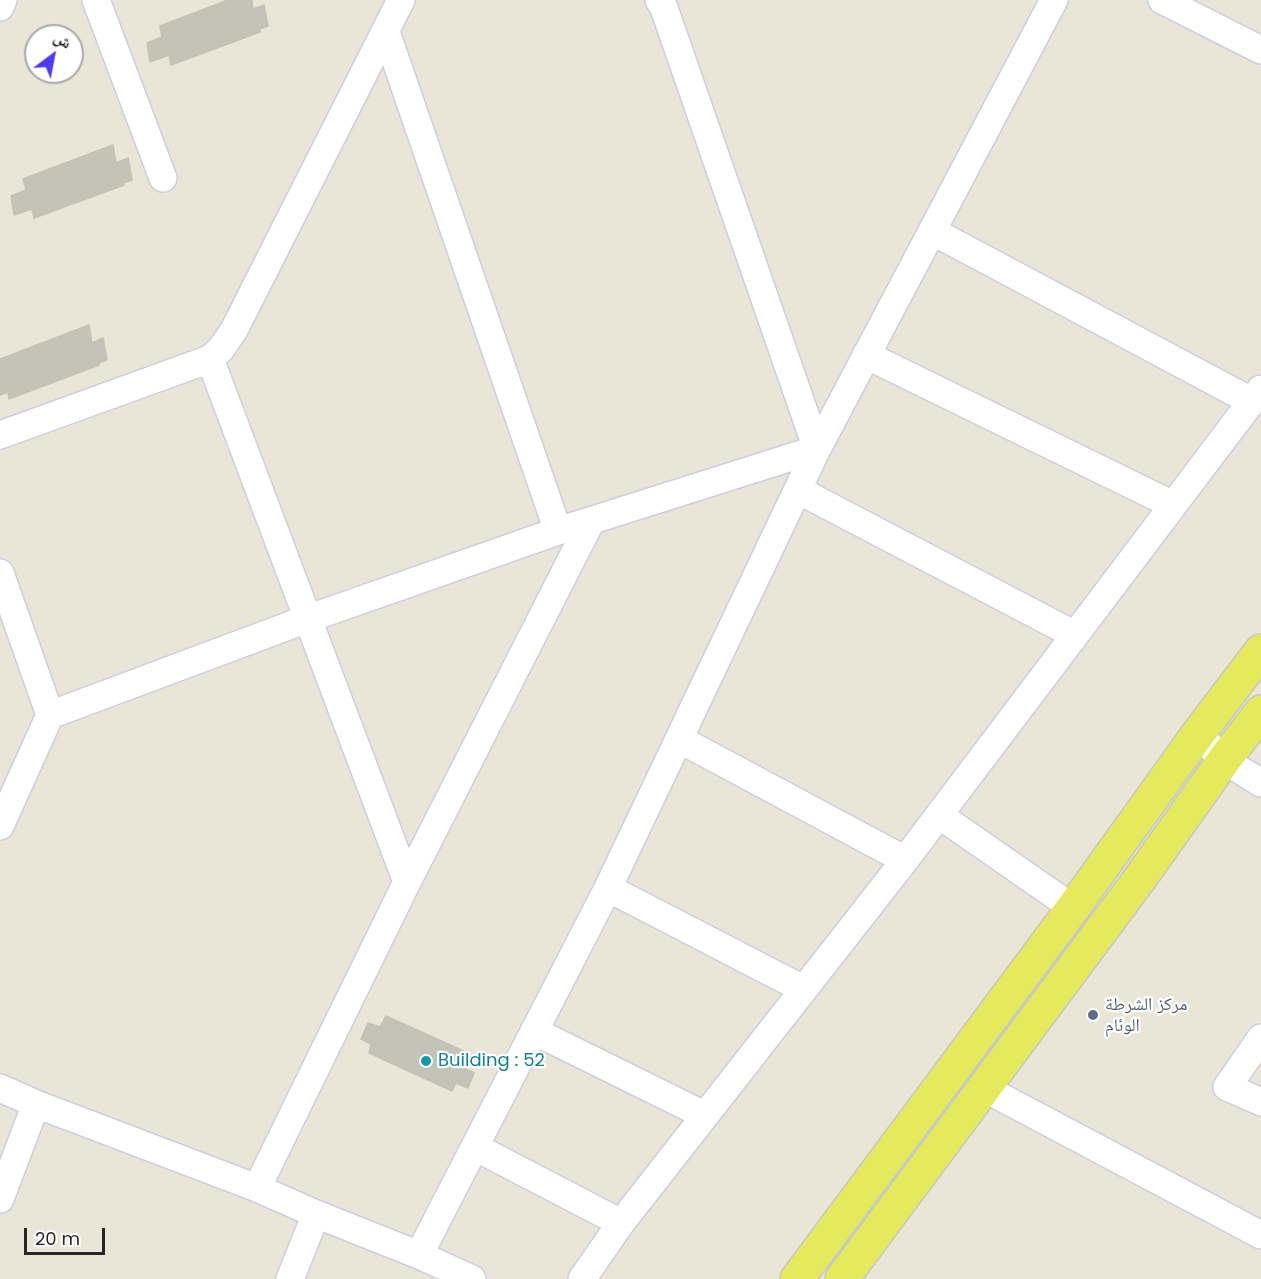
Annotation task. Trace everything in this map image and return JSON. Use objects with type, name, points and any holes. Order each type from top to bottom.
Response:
[{"type":"main road","points":[[797,1279],[1261,651]]},
{"type":"main road","points":[[842,1279],[1261,712]]},
{"type":"street","points":[[0,7],[3,0]]},
{"type":"street","points":[[96,0],[163,178]]},
{"type":"street","points":[[0,435],[210,359],[221,349],[234,330],[401,0]]},
{"type":"street","points":[[659,0],[664,8],[817,449]]},
{"type":"street","points":[[419,1255],[608,888],[817,449],[1054,0]]},
{"type":"street","points":[[1162,0],[1261,50]]},
{"type":"street","points":[[386,32],[558,531]]},
{"type":"street","points":[[582,1279],[621,1223],[905,860],[1256,395],[932,231]]},
{"type":"street","points":[[866,355],[1173,505]]},
{"type":"street","points":[[210,359],[407,882]]},
{"type":"street","points":[[50,715],[307,618],[558,531],[817,449]]},
{"type":"street","points":[[798,490],[1075,635]]},
{"type":"street","points":[[257,1188],[407,882],[591,521]]},
{"type":"street","points":[[0,573],[50,715],[0,825]]},
{"type":"street","points":[[1198,734],[1224,760],[1261,783]]},
{"type":"street","points":[[679,739],[905,860]]},
{"type":"street","points":[[939,815],[1073,908]]},
{"type":"street","points":[[608,888],[803,989]]},
{"type":"street","points":[[534,1031],[705,1115]]},
{"type":"street","points":[[1261,1038],[1227,1087],[1261,1102]]},
{"type":"street","points":[[0,1088],[36,1104],[257,1188],[472,1279]]},
{"type":"street","points":[[984,1088],[1261,1236]]},
{"type":"street","points":[[0,1199],[36,1104]]},
{"type":"street","points":[[475,1148],[621,1223]]},
{"type":"street","points":[[290,1279],[316,1214]]},
{"type":"building","points":[[228,0],[252,0],[253,9],[264,5],[268,26],[260,29],[260,32],[171,65],[169,55],[150,62],[147,43],[162,37],[160,26]]},
{"type":"building","points":[[113,145],[116,163],[128,158],[132,180],[34,218],[32,209],[14,215],[11,196],[26,190],[23,179]]},
{"type":"building","points":[[89,325],[92,343],[103,338],[107,360],[9,399],[8,392],[0,395],[0,359]]},
{"type":"building","name":"Building : 52","points":[[386,1016],[468,1053],[464,1068],[474,1073],[468,1088],[456,1083],[452,1091],[369,1053],[371,1044],[361,1039],[368,1023],[380,1027]]},
{"type":"place","name":"مركز الشرطة الوئام","points":[[1093,1015]]},
{"type":"place","name":"Building : 52","points":[[426,1061]]}]
